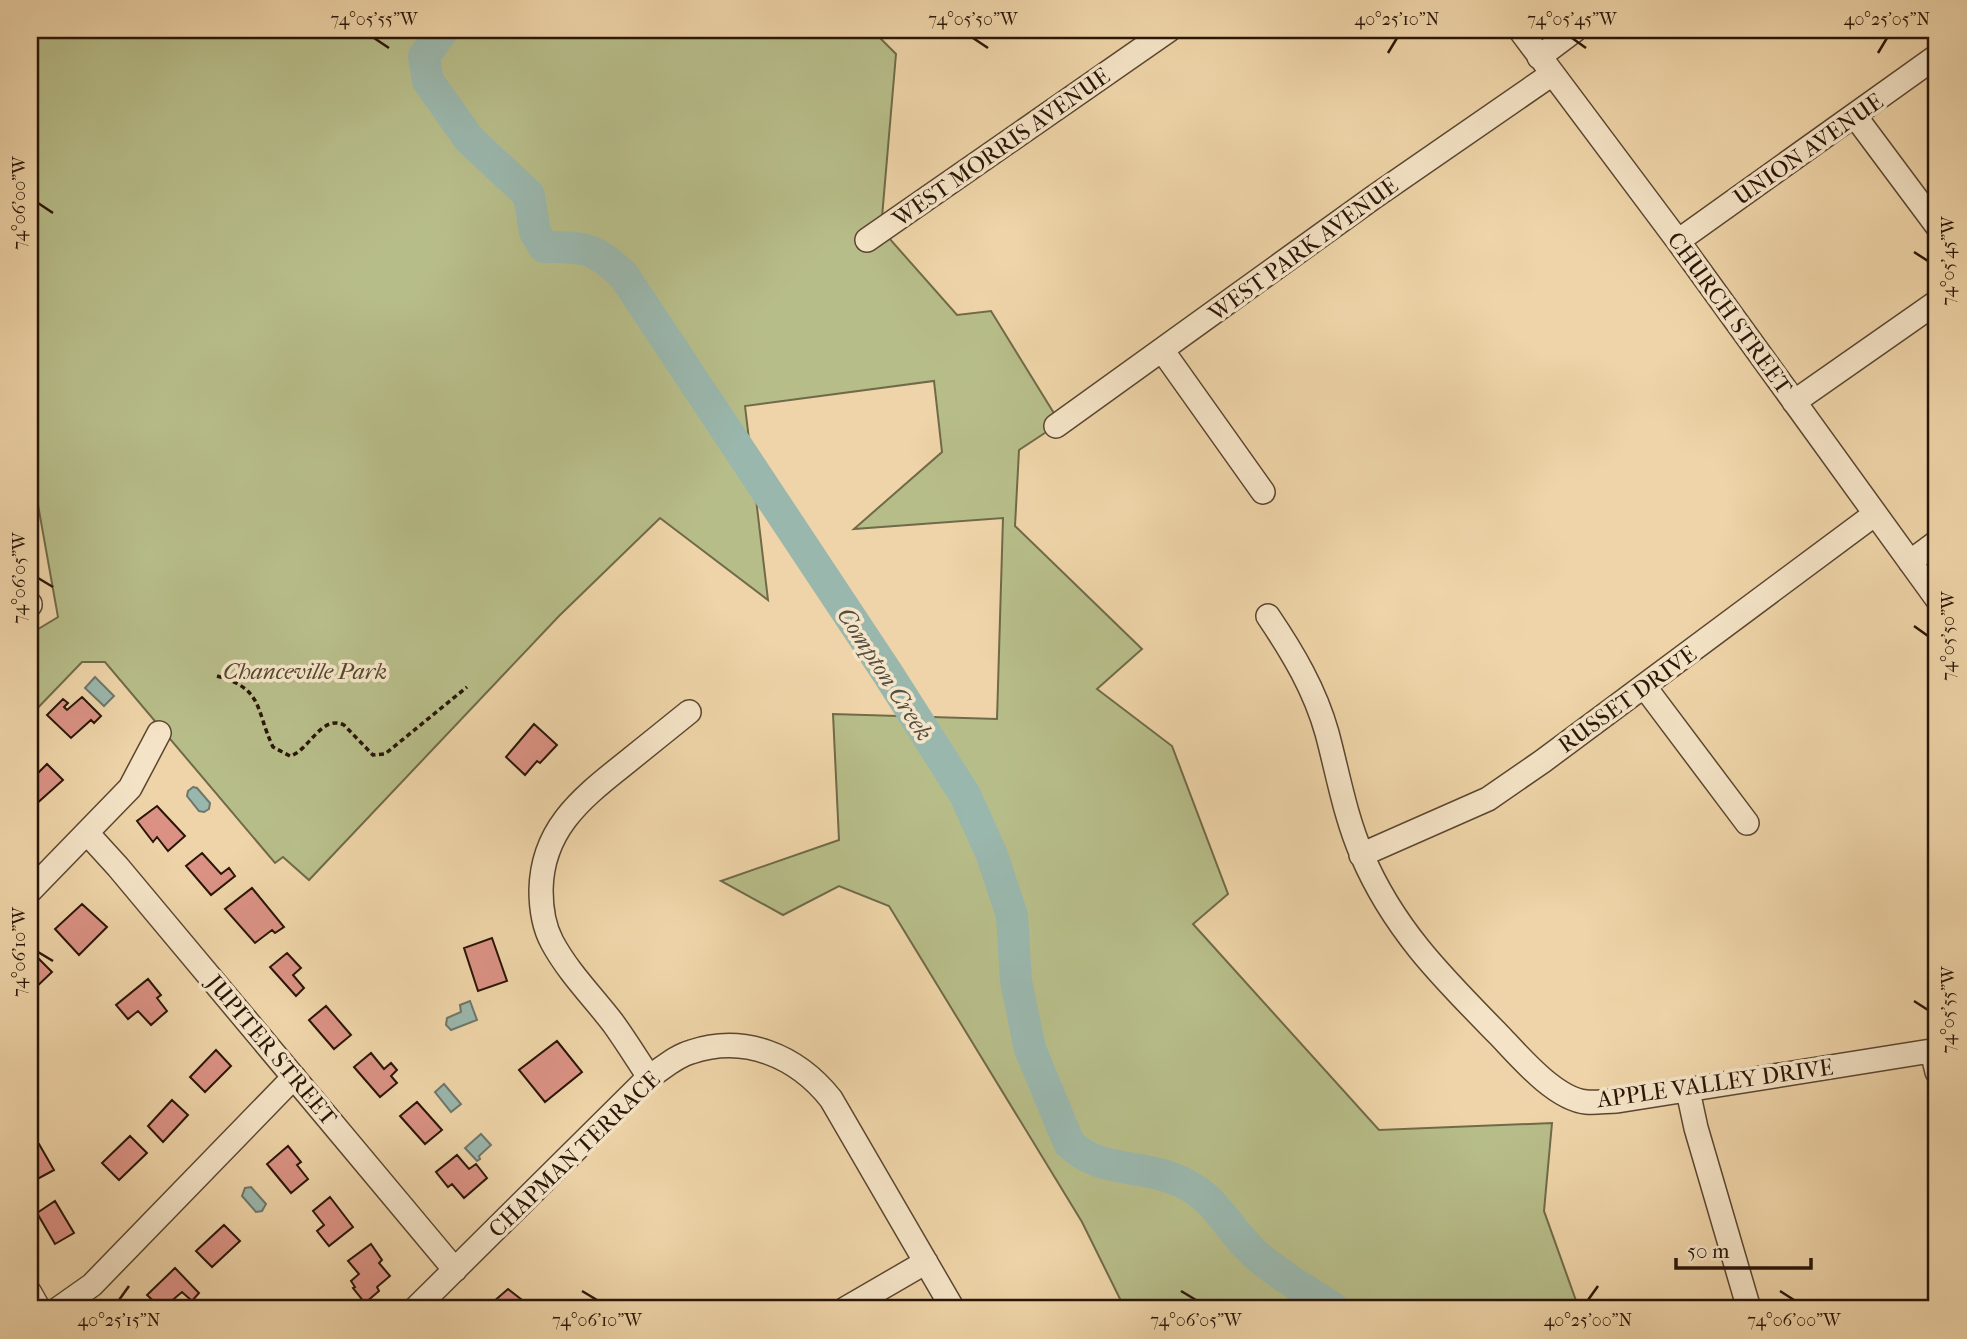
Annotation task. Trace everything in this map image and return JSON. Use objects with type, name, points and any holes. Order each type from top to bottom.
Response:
[{"type":"street","name":"WEST MORRIS AVENUE","points":[[866,240],[1169,30]]},
{"type":"street","name":"CHURCH STREET","points":[[1520,30],[1678,241],[1937,599]]},
{"type":"street","name":"WEST PARK AVENUE","points":[[1056,426],[1374,197],[1546,65],[1575,30]]},
{"type":"street","name":"UNION AVENUE","points":[[1678,241],[1937,57]]},
{"type":"street","points":[[1855,117],[1937,226]]},
{"type":"street","points":[[1794,402],[1937,302]]},
{"type":"street","points":[[1162,350],[1263,492]]},
{"type":"street","name":"RUSSET DRIVE","points":[[1361,855],[1488,799],[1875,514]]},
{"type":"street","points":[[1910,562],[1937,542]]},
{"type":"street","name":"APPLE VALLEY DRIVE","points":[[1268,616],[1293,654],[1315,697],[1327,732],[1344,805],[1361,855],[1387,906],[1417,950],[1527,1063],[1556,1089],[1585,1102],[1617,1101],[1936,1057]]},
{"type":"street","points":[[1644,686],[1747,823]]},
{"type":"street","points":[[649,1077],[614,1025],[563,961],[551,940],[541,902],[541,874],[557,830],[570,810],[689,712]]},
{"type":"street","points":[[30,891],[130,788],[159,733]]},
{"type":"street","name":"JUPITER STREET","points":[[87,834],[118,867],[455,1269]]},
{"type":"street","name":"CHAPMAN TERRACE","points":[[415,1309],[649,1077],[688,1052],[712,1047],[744,1046],[787,1060],[801,1068],[831,1099],[953,1309]]},
{"type":"street","points":[[58,1309],[92,1285],[294,1077]]},
{"type":"street","points":[[1688,1091],[1696,1128],[1749,1309]]},
{"type":"street","points":[[845,1309],[926,1262]]},
{"type":"street","points":[[30,1293],[39,1309]]},
{"type":"path","points":[[217,676],[235,681],[249,690],[259,708],[273,747],[290,756],[298,754],[330,723],[338,722],[344,724],[373,755],[385,754],[467,688]]},
{"type":"green space","name":"Chanceville Park","points":[[30,30],[872,30],[896,54],[881,229],[957,315],[991,311],[1060,423],[1019,450],[1015,526],[1142,649],[1097,689],[1172,746],[1228,894],[1193,924],[1379,1130],[1552,1123],[1544,1211],[1579,1309],[1125,1309],[1082,1222],[889,906],[839,886],[783,915],[721,881],[839,840],[833,714],[997,719],[1003,518],[854,529],[942,452],[934,381],[745,406],[768,600],[660,518],[559,616],[309,880],[283,857],[275,863],[105,662],[82,662],[30,716],[30,634],[58,617],[30,460]]},
{"type":"water","points":[[95,677],[114,696],[104,706],[85,688]]},
{"type":"water","points":[[193,787],[210,803],[209,809],[204,812],[199,811],[187,796]]},
{"type":"water","points":[[470,1001],[477,1020],[451,1030],[446,1025],[447,1018],[461,1012],[460,1005]]},
{"type":"water","points":[[444,1084],[461,1104],[451,1112],[435,1092]]},
{"type":"water","points":[[481,1134],[491,1145],[477,1161],[465,1148]]},
{"type":"water","points":[[251,1187],[266,1204],[262,1211],[256,1212],[242,1196],[245,1188]]},
{"type":"building","points":[[82,697],[101,716],[94,723],[91,720],[71,738],[47,715],[63,699],[68,703],[64,707],[67,710]]},
{"type":"building","points":[[534,724],[557,745],[525,775],[506,757]]},
{"type":"building","points":[[47,764],[63,780],[34,806],[30,801],[30,773],[34,777]]},
{"type":"building","points":[[157,806],[185,836],[168,851],[157,837],[153,842],[137,821]]},
{"type":"building","points":[[202,853],[221,874],[229,868],[235,876],[211,895],[186,866]]},
{"type":"building","points":[[252,888],[284,927],[275,933],[272,930],[255,943],[225,909]]},
{"type":"building","points":[[82,904],[107,927],[79,955],[55,929]]},
{"type":"building","points":[[492,938],[507,981],[478,991],[464,948]]},
{"type":"building","points":[[287,953],[301,968],[293,975],[304,988],[296,996],[270,967]]},
{"type":"building","points":[[36,956],[52,972],[30,993],[30,962]]},
{"type":"building","points":[[148,979],[161,995],[157,998],[167,1011],[151,1025],[138,1011],[128,1019],[116,1005]]},
{"type":"building","points":[[326,1006],[351,1035],[334,1049],[309,1020]]},
{"type":"building","points":[[557,1041],[582,1072],[545,1102],[519,1070]]},
{"type":"building","points":[[216,1050],[231,1066],[205,1092],[190,1077]]},
{"type":"building","points":[[371,1053],[384,1069],[391,1063],[397,1070],[391,1076],[397,1083],[380,1097],[354,1067]]},
{"type":"building","points":[[172,1100],[188,1115],[163,1142],[148,1126]]},
{"type":"building","points":[[417,1102],[442,1130],[425,1144],[400,1116]]},
{"type":"building","points":[[130,1136],[147,1153],[119,1180],[102,1163]]},
{"type":"building","points":[[39,1144],[54,1170],[30,1183],[30,1148]]},
{"type":"building","points":[[288,1146],[301,1162],[297,1165],[308,1179],[291,1193],[267,1164]]},
{"type":"building","points":[[457,1155],[469,1169],[476,1164],[487,1178],[464,1198],[452,1184],[448,1187],[436,1172]]},
{"type":"building","points":[[330,1197],[353,1227],[329,1246],[317,1231],[324,1225],[313,1211]]},
{"type":"building","points":[[55,1201],[74,1233],[55,1244],[37,1213]]},
{"type":"building","points":[[224,1225],[240,1241],[212,1267],[196,1251]]},
{"type":"building","points":[[371,1244],[382,1260],[379,1263],[390,1276],[377,1287],[379,1291],[365,1303],[353,1288],[355,1287],[351,1281],[359,1274],[348,1261]]},
{"type":"building","points":[[175,1268],[199,1293],[192,1301],[182,1292],[162,1309],[147,1295]]},
{"type":"building","points":[[508,1289],[526,1303],[520,1309],[485,1309]]},
{"type":"waterway","name":"Compton Creek","points":[[443,30],[424,56],[428,81],[469,139],[529,195],[535,232],[544,247],[570,247],[588,251],[605,259],[624,276],[965,795],[992,855],[1012,916],[1016,981],[1030,1049],[1069,1143],[1080,1152],[1104,1163],[1169,1177],[1198,1192],[1264,1262],[1334,1309]]}]
